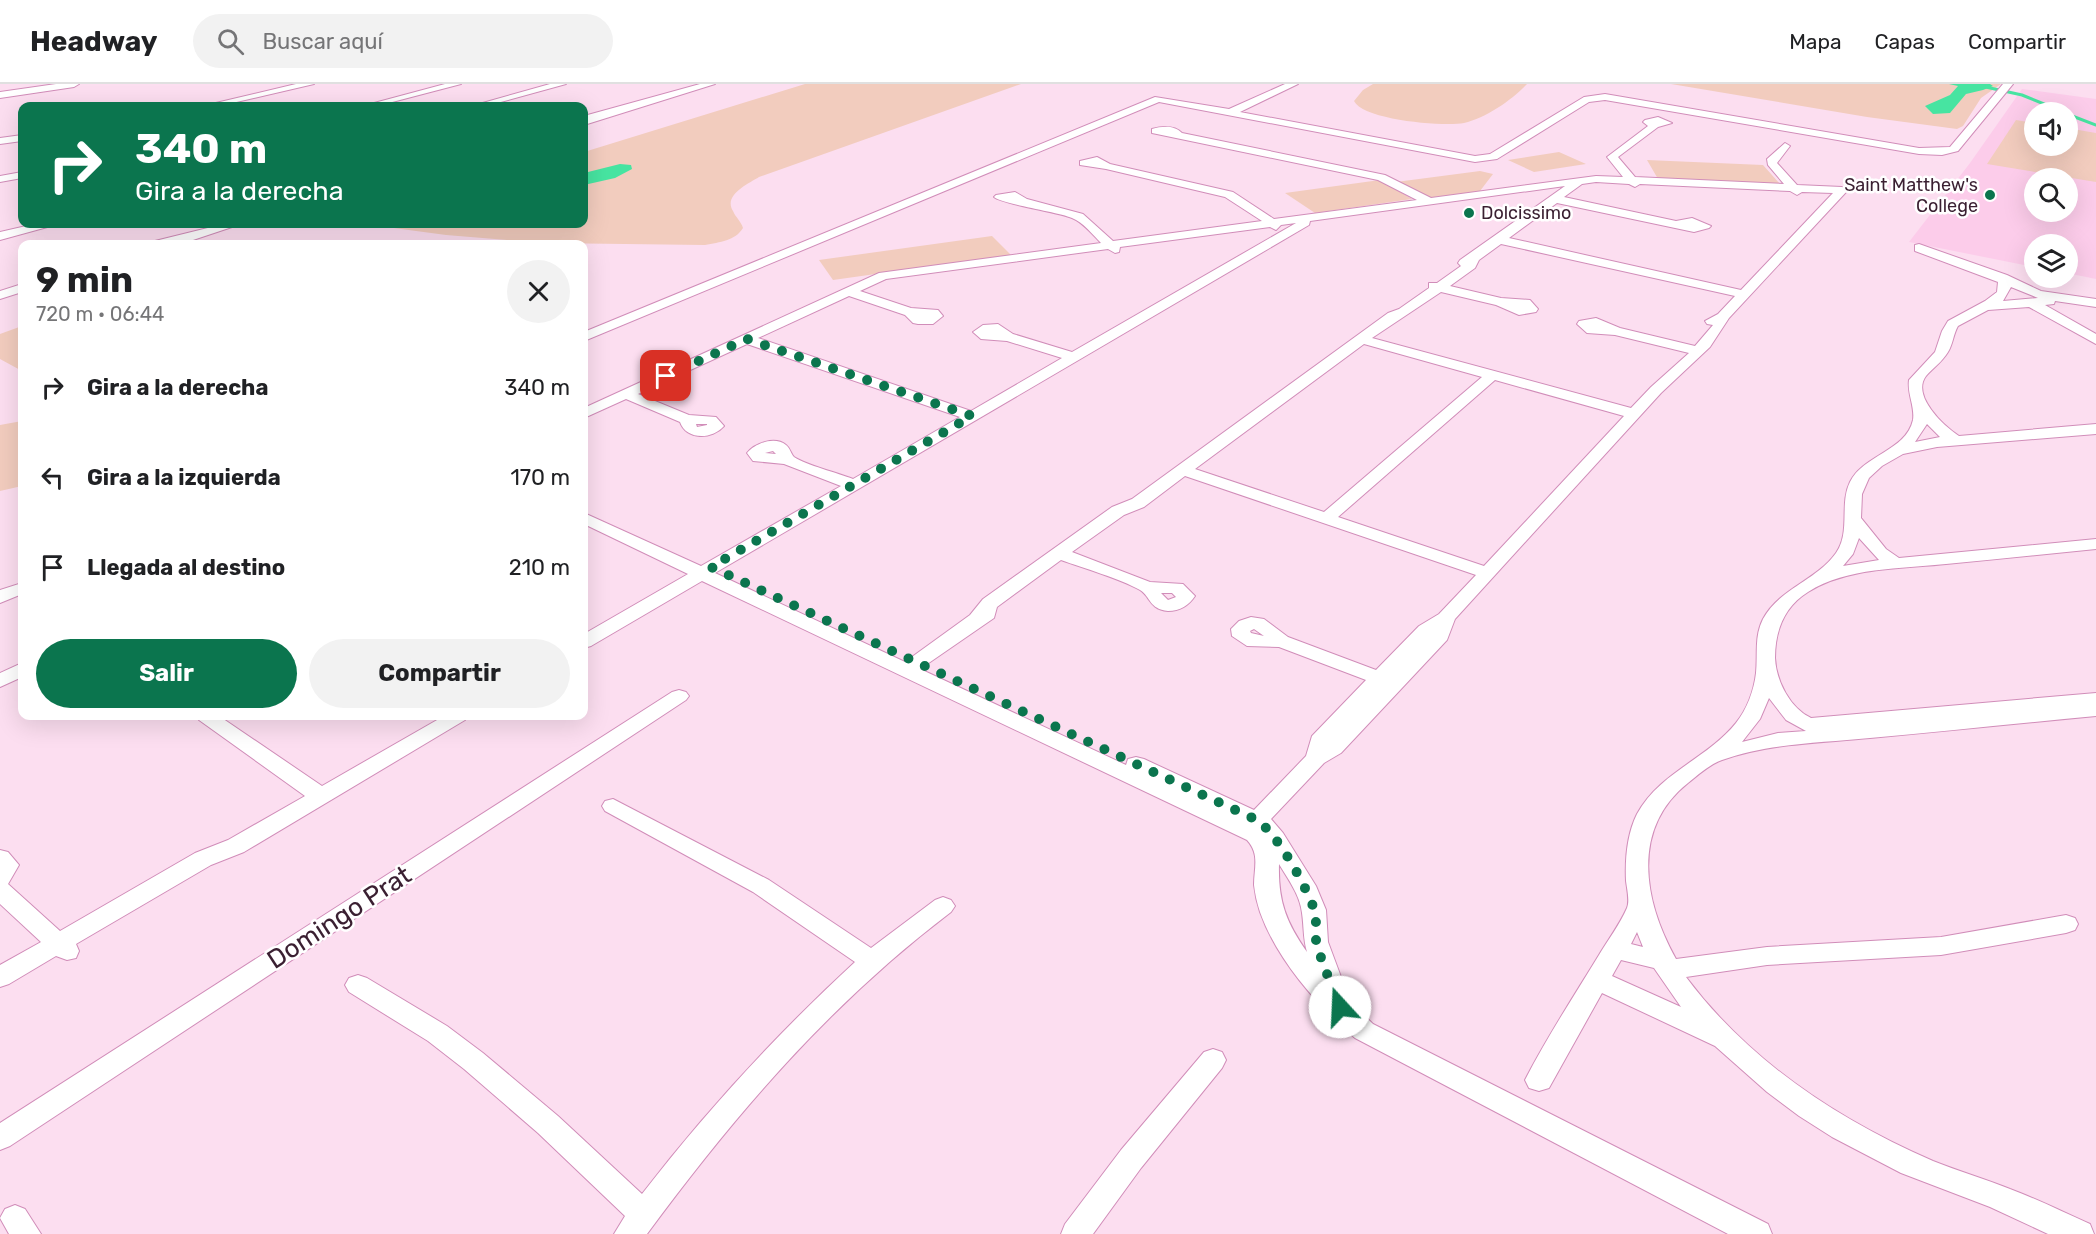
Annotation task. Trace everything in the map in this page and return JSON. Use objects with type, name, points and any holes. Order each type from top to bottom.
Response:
[{"type":"street","points":[[0,95],[74,84]]},
{"type":"street","points":[[226,102],[309,84]]},
{"type":"street","points":[[384,102],[456,84]]},
{"type":"street","points":[[492,102],[561,84]]},
{"type":"street","points":[[588,120],[703,84]]},
{"type":"street","points":[[645,102],[710,84]]},
{"type":"street","points":[[1231,112],[1293,84]]},
{"type":"street","points":[[588,335],[1154,101],[1167,99],[1475,159],[1493,157],[1587,99],[1613,97],[1920,151],[1942,152],[1954,149],[2004,88]]},
{"type":"street","points":[[1633,182],[1612,157],[1655,125]]},
{"type":"street","points":[[1177,134],[1381,177],[1433,204]]},
{"type":"street","points":[[0,141],[18,139]]},
{"type":"street","points":[[1793,144],[1772,159],[1772,162],[1795,190]]},
{"type":"street","points":[[1106,166],[1229,194],[1291,225]]},
{"type":"street","points":[[0,179],[18,176]]},
{"type":"street","points":[[588,411],[868,283],[1113,247],[1291,225],[1503,194],[1560,190],[1602,183],[1633,182],[1840,192],[1743,294],[1723,317],[1722,324],[1692,350],[1669,382],[1656,390],[1446,618],[1440,636],[1387,681],[1334,748],[1316,758],[1251,825]]},
{"type":"street","points":[[1560,190],[1677,224]]},
{"type":"street","points":[[911,666],[977,619],[1000,608],[1065,555],[1129,516],[1138,503],[1361,339],[1393,316],[1404,312],[1435,286],[1471,265],[1474,258],[1500,240],[1560,190]]},
{"type":"street","points":[[1023,201],[1080,216],[1113,247]]},
{"type":"street","points":[[588,640],[972,416],[1291,225]]},
{"type":"street","points":[[0,236],[31,228]]},
{"type":"street","points":[[182,240],[218,228]]},
{"type":"street","points":[[175,240],[207,232]]},
{"type":"street","points":[[1500,240],[1743,294]]},
{"type":"street","points":[[1919,248],[2003,278],[2096,340]]},
{"type":"street","points":[[1986,306],[2003,293],[2006,285],[2003,278]]},
{"type":"street","points":[[1435,286],[1501,302]]},
{"type":"street","points":[[0,293],[18,288]]},
{"type":"street","points":[[849,292],[909,312]]},
{"type":"street","points":[[2003,293],[2010,299],[2030,294],[2096,303]]},
{"type":"street","points":[[1898,450],[1916,431],[1922,416],[1915,394],[1917,379],[1920,372],[1941,352],[1947,331],[1957,320],[1986,306],[2030,294]]},
{"type":"street","points":[[1615,331],[1692,350]]},
{"type":"street","points":[[1008,337],[1072,357]]},
{"type":"street","points":[[747,339],[972,416]]},
{"type":"street","points":[[1361,339],[1634,414]]},
{"type":"street","points":[[1327,519],[1493,375]]},
{"type":"street","points":[[625,394],[687,419]]},
{"type":"street","points":[[1920,407],[1943,438]]},
{"type":"street","points":[[1818,579],[1852,541],[1852,503],[1856,482],[1872,465],[1898,450],[1943,438],[2096,429]]},
{"type":"street","points":[[1916,431],[1943,438]]},
{"type":"street","points":[[786,459],[854,485]]},
{"type":"street","points":[[1183,470],[1488,573]]},
{"type":"street","points":[[588,510],[706,570],[1251,825],[1266,827],[1304,886],[1314,910],[1316,942],[1340,1007]]},
{"type":"street","points":[[1853,519],[1877,549],[1895,564]]},
{"type":"street","points":[[588,520],[706,570]]},
{"type":"street","points":[[1791,730],[1766,671],[1763,654],[1765,638],[1778,609],[1787,598],[1818,579],[1853,568],[2096,544]]},
{"type":"street","points":[[1846,550],[1877,549]]},
{"type":"street","points":[[1846,550],[1869,566]]},
{"type":"street","points":[[1065,555],[1148,587]]},
{"type":"street","points":[[0,597],[18,590]]},
{"type":"street","points":[[1281,641],[1387,681]]},
{"type":"street","points":[[1766,671],[1763,693],[1752,715],[1731,741],[1671,784],[1644,820],[1638,838],[1636,859],[1640,906],[1669,972],[1693,1005],[1722,1038],[1791,1094],[1875,1147],[1912,1165],[2000,1198],[2079,1234]]},
{"type":"street","name":"Domingo Prat","points":[[0,1138],[679,696]]},
{"type":"street","points":[[1713,755],[1808,726],[2096,699]]},
{"type":"street","points":[[1752,715],[1791,730],[2096,710]]},
{"type":"street","points":[[212,720],[321,796]]},
{"type":"street","points":[[0,977],[63,947],[210,867],[236,846],[451,720]]},
{"type":"street","points":[[613,806],[761,886],[872,962]]},
{"type":"street","points":[[1251,825],[1266,849],[1268,865],[1266,884],[1273,916],[1304,965],[1364,1031],[1757,1234]]},
{"type":"street","points":[[0,858],[7,865],[0,878]]},
{"type":"street","points":[[0,890],[63,947]]},
{"type":"street","points":[[358,985],[445,1039],[495,1077],[551,1126],[636,1224],[695,1148],[799,1032],[872,962],[943,906]]},
{"type":"street","points":[[1539,1080],[1640,906]]},
{"type":"street","points":[[1615,950],[1669,972],[1767,956],[1941,946],[2066,924]]},
{"type":"street","points":[[0,990],[63,947]]},
{"type":"street","points":[[1651,1004],[1665,996],[1669,972]]},
{"type":"street","points":[[1597,980],[1722,1038]]},
{"type":"street","points":[[1076,1234],[1131,1159],[1213,1060]]},
{"type":"shaded area","points":[[805,84],[1021,84],[759,177],[738,191],[731,200],[733,211],[743,228],[736,236],[716,243],[705,245],[588,244],[588,240],[508,240],[394,228],[588,228],[588,151]]},
{"type":"shaded area","points":[[1373,84],[1527,84],[1490,113],[1464,123],[1440,124],[1405,121],[1360,108],[1354,101],[1363,90]]},
{"type":"shaded area","points":[[1671,84],[2001,84],[1981,98],[1963,126],[1957,129],[1867,117]]},
{"type":"shaded area","points":[[1949,84],[1990,84],[1993,86],[1966,94],[1950,113],[1933,114],[1925,106],[1950,95],[1958,86]]},
{"type":"shaded area","name":"Saint Matthew's College","points":[[2022,89],[2096,99],[2096,279],[2078,275],[2078,234],[2024,234],[2024,265],[1909,242],[1970,163]]},
{"type":"shaded area","points":[[2016,120],[2024,121],[2024,156],[2078,156],[2078,130],[2096,133],[2096,182],[2078,179],[2078,168],[2024,168],[2024,170],[1987,164]]},
{"type":"shaded area","points":[[1559,152],[1586,164],[1534,172],[1508,160]]},
{"type":"shaded area","points":[[1647,160],[1763,165],[1781,185],[1658,179]]},
{"type":"shaded area","points":[[620,164],[631,165],[632,169],[615,178],[588,184],[588,172]]},
{"type":"shaded area","points":[[1480,171],[1493,174],[1480,191],[1427,198],[1396,182]]},
{"type":"shaded area","points":[[1380,180],[1412,199],[1315,213],[1285,193]]},
{"type":"shaded area","points":[[992,236],[1011,255],[833,280],[819,260]]},
{"type":"shaded area","points":[[18,327],[18,369],[0,359],[0,334]]},
{"type":"shaded area","points":[[18,422],[18,487],[0,491],[0,425]]},
{"type":"waterway","points":[[1972,84],[2022,95],[2039,102]]},
{"type":"waterway","points":[[2078,118],[2096,125]]},
{"type":"place","name":"Saint Matthew's College","points":[[1990,195]]},
{"type":"place","name":"Dolcissimo","points":[[1469,213]]},
{"type":"route","points":[[666,376],[747,339],[972,416],[711,567],[1257,820],[1275,839],[1304,886],[1314,910],[1317,927],[1316,942],[1340,1007]]}]
